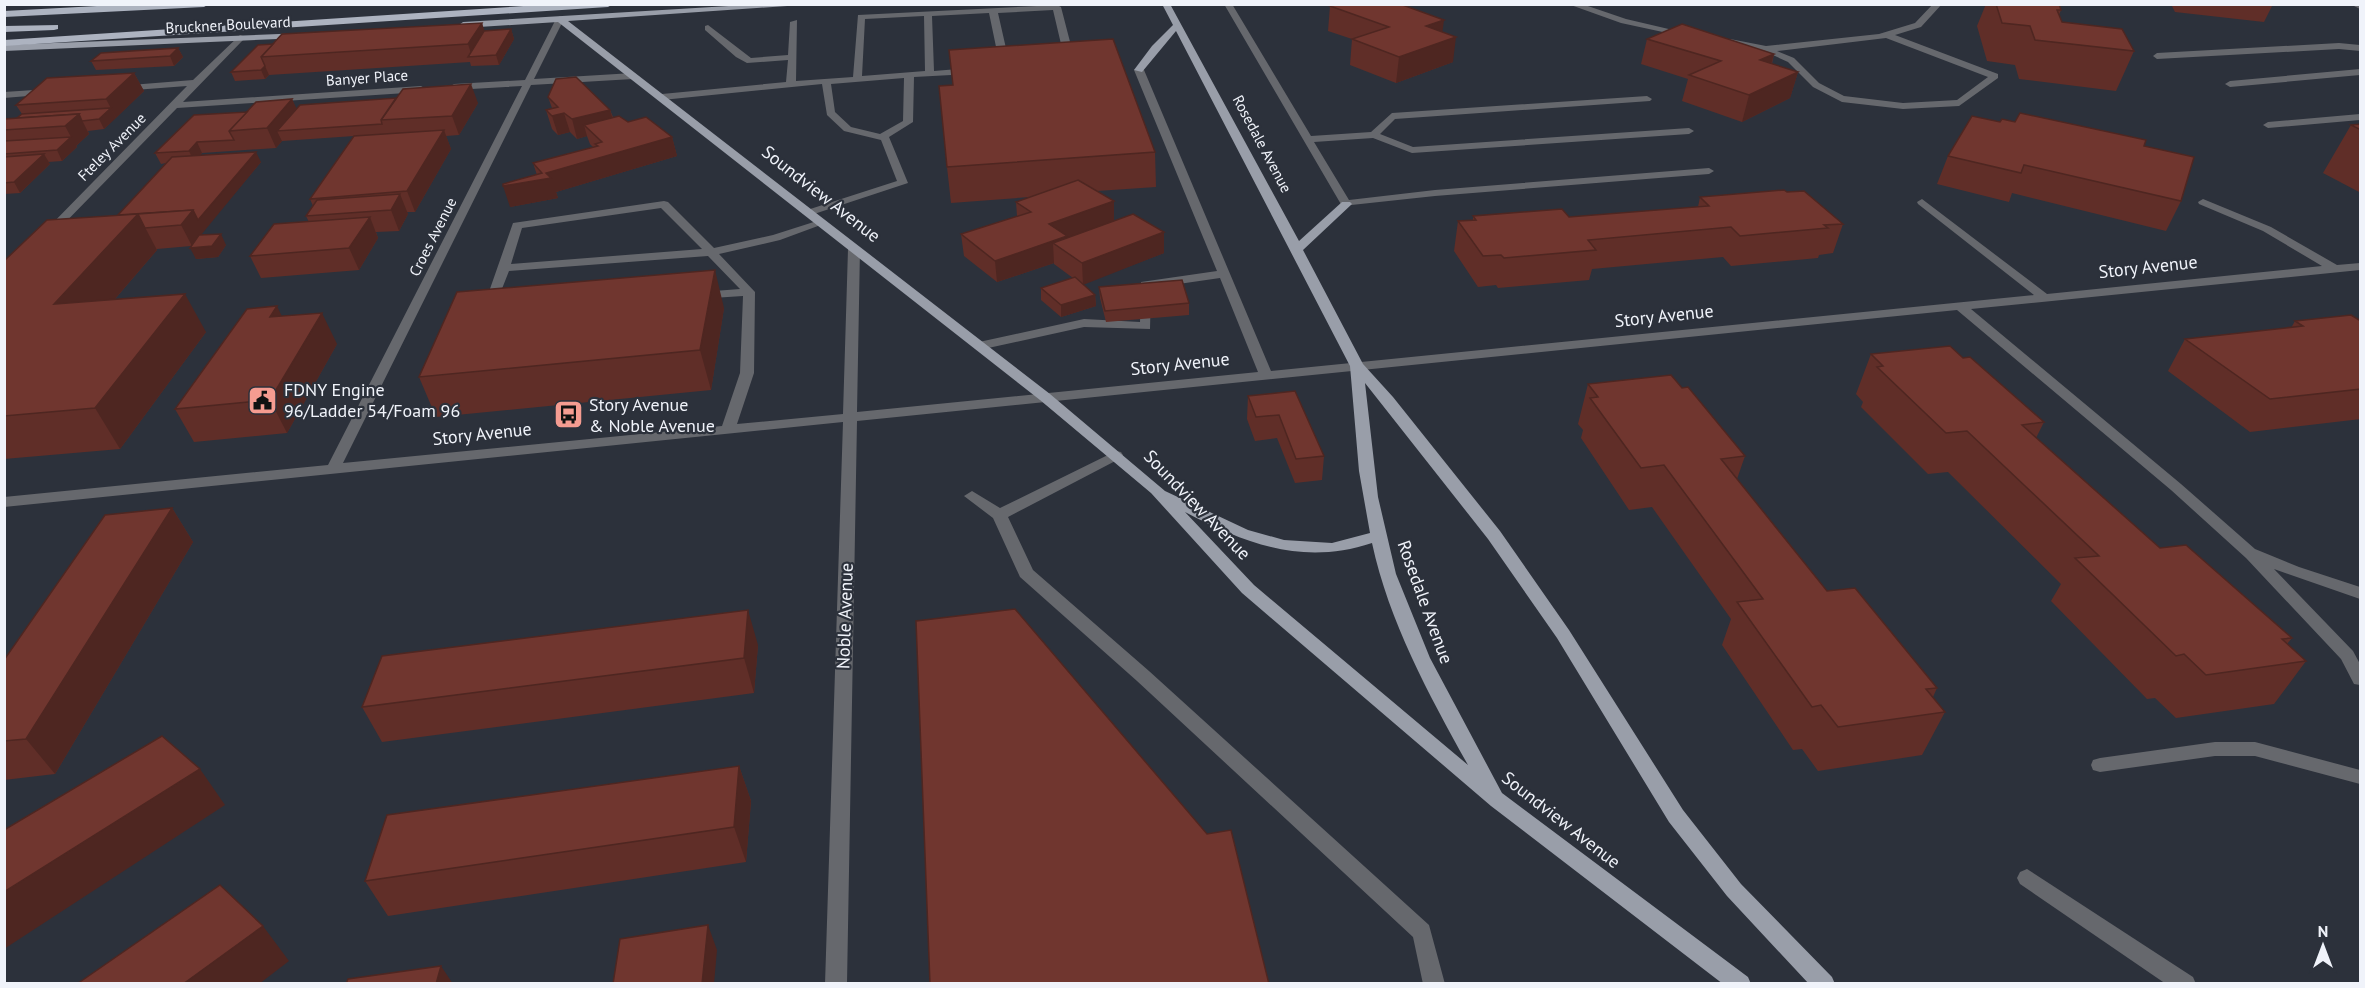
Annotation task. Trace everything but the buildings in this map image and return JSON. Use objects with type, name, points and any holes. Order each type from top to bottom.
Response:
[{"type":"highway","points":[[4,14],[204,4]]},
{"type":"highway","points":[[134,23],[478,4]]},
{"type":"highway","points":[[4,43],[608,4]]},
{"type":"highway","points":[[4,29],[66,26]]},
{"type":"main road","points":[[457,26],[812,4]]},
{"type":"main road","name":"Rosedale Avenue","points":[[1166,4],[1357,366],[1388,400],[1494,535],[1563,634],[1676,816],[1734,890],[1824,984]]},
{"type":"main road","name":"Soundview Avenue","points":[[560,20],[662,97],[1116,455],[1156,490],[1248,589],[1498,801],[1740,984]]},
{"type":"main road","points":[[1139,70],[1155,48],[1177,25]]},
{"type":"main road","name":"Bruckner Boulevard","points":[[4,48],[311,34]]},
{"type":"main road","points":[[1297,249],[1347,204]]},
{"type":"main road","name":"Rosedale Avenue","points":[[1357,366],[1366,476],[1378,536],[1401,610],[1422,660],[1498,801]]},
{"type":"main road","points":[[1156,490],[1219,523],[1303,549],[1328,549],[1378,536]]},
{"type":"street","points":[[1228,4],[1347,204],[1435,193],[1708,171]]},
{"type":"street","points":[[1572,4],[1624,21],[1696,36]]},
{"type":"street","points":[[1766,49],[1886,35],[1918,25],[1938,4]]},
{"type":"street","points":[[2354,4],[2361,7]]},
{"type":"street","points":[[857,79],[861,17],[1057,6],[1065,65]]},
{"type":"street","points":[[662,97],[791,84],[1001,69],[993,10]]},
{"type":"street","points":[[928,14],[930,74]]},
{"type":"street","name":"Croes Avenue","points":[[333,469],[560,20]]},
{"type":"street","points":[[791,84],[794,22]]},
{"type":"street","points":[[708,28],[739,55],[750,61],[793,57]]},
{"type":"street","points":[[1719,40],[1766,49],[1791,60],[1816,85],[1842,99],[1903,106],[1959,103],[1995,76],[1886,35]]},
{"type":"street","name":"Fteley Avenue","points":[[38,244],[240,38]]},
{"type":"street","points":[[2157,56],[2339,46],[2361,48]]},
{"type":"street","points":[[1139,70],[1266,375]]},
{"type":"street","points":[[2230,84],[2361,72]]},
{"type":"street","points":[[826,82],[830,113],[848,129],[885,138],[908,122],[909,75]]},
{"type":"street","points":[[440,88],[633,76]]},
{"type":"street","points":[[112,88],[196,83]]},
{"type":"street","name":"Banyer Place","points":[[175,105],[429,89]]},
{"type":"street","points":[[4,95],[64,91]]},
{"type":"street","points":[[1374,135],[1392,117],[1647,99]]},
{"type":"street","points":[[2268,125],[2361,117]]},
{"type":"street","points":[[1309,139],[1374,135],[1412,150],[1689,131]]},
{"type":"street","points":[[808,213],[903,183],[885,138]]},
{"type":"street","points":[[1922,202],[2044,297]]},
{"type":"street","points":[[2203,202],[2267,229],[2334,268]]},
{"type":"street","points":[[500,313],[488,314],[517,225],[664,204],[749,292],[747,373],[728,429]]},
{"type":"street","points":[[504,268],[711,252],[776,238],[820,223]]},
{"type":"street","name":"Noble Avenue","points":[[836,984],[854,249]]},
{"type":"street","name":"Story Avenue","points":[[4,502],[2361,266]]},
{"type":"street","points":[[979,346],[1084,323],[1146,326],[1145,285],[1222,274]]},
{"type":"street","points":[[690,297],[749,292]]},
{"type":"street","points":[[1960,306],[2176,487],[2250,553],[2347,655],[2361,679]]},
{"type":"street","points":[[999,515],[1116,455]]},
{"type":"street","points":[[972,496],[999,515],[1026,573],[1143,676],[1422,932],[1434,984]]},
{"type":"street","points":[[2250,553],[2293,571],[2361,593]]},
{"type":"street","points":[[2100,765],[2215,749],[2255,749],[2361,777]]},
{"type":"street","points":[[2027,878],[2185,984]]},
{"type":"place","name":"FDNY Engine 96/Ladder 54/Foam 96","points":[[263,400]]},
{"type":"place","name":"Story Avenue & Noble Avenue","points":[[568,415]]}]
